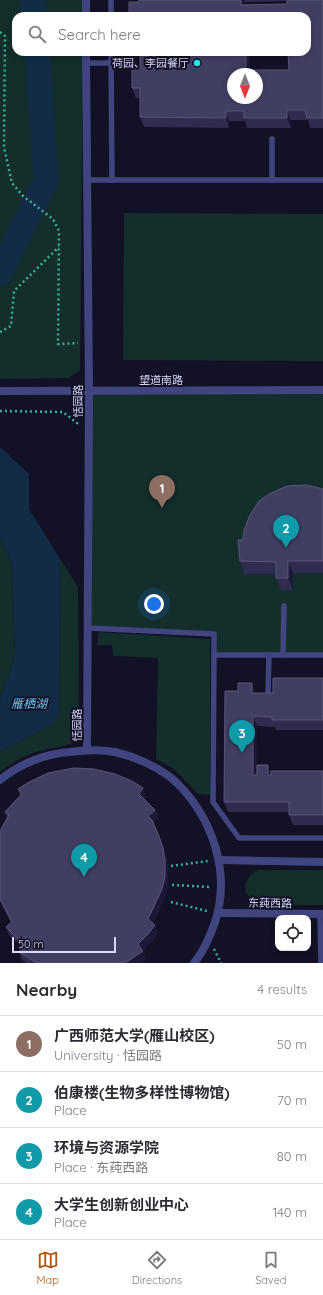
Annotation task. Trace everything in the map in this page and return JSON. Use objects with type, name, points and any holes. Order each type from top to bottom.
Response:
[{"type":"street","points":[[86,0],[86,12]]},
{"type":"street","name":"恬园路","points":[[86,56],[89,342],[87,750]]},
{"type":"street","name":"望道南路","points":[[0,391],[323,390]]},
{"type":"street","points":[[0,780],[17,768],[46,756],[64,752],[87,750],[114,752],[133,758],[155,768],[176,783],[191,799],[203,817],[213,838],[219,860],[221,888],[218,913],[203,950],[194,963]]},
{"type":"street","points":[[219,860],[323,862]]},
{"type":"street","name":"东莼西路","points":[[218,913],[322,914]]},
{"type":"lane","points":[[111,0],[111,12]]},
{"type":"lane","points":[[111,56],[112,180]]},
{"type":"lane","points":[[86,63],[112,63]]},
{"type":"lane","points":[[272,139],[272,180]]},
{"type":"lane","points":[[87,180],[323,180]]},
{"type":"lane","points":[[282,656],[284,606]]},
{"type":"lane","points":[[88,628],[214,634],[213,802],[239,838],[323,838]]},
{"type":"lane","points":[[214,655],[323,655]]},
{"type":"lane","points":[[268,694],[269,656]]},
{"type":"lane","points":[[321,963],[322,914]]},
{"type":"path","points":[[0,32],[5,36],[4,147],[12,183],[23,196],[53,219],[59,231],[58,344],[89,342]]},
{"type":"path","points":[[0,332],[11,326],[14,291],[59,247]]},
{"type":"path","points":[[0,411],[63,412],[77,423],[77,431]]},
{"type":"path","points":[[171,866],[219,860]]},
{"type":"path","points":[[172,885],[221,888]]},
{"type":"path","points":[[171,902],[218,913]]},
{"type":"green space","points":[[0,0],[84,0],[84,12],[12,12],[12,56],[83,56],[80,371],[67,378],[0,379]]},
{"type":"green space","points":[[124,213],[323,214],[323,361],[123,360]]},
{"type":"green space","points":[[323,390],[323,655],[214,655],[214,634],[88,628],[89,391]]},
{"type":"green space","points":[[0,537],[8,553],[12,567],[15,656],[0,699]]},
{"type":"green space","points":[[60,559],[78,587],[79,719],[77,740],[66,745],[38,751],[15,761],[0,772],[0,751],[51,725],[59,713]]},
{"type":"green space","points":[[99,632],[210,639],[210,795],[198,794],[174,769],[156,759],[158,658],[113,656],[112,645],[97,645]]},
{"type":"green space","points":[[258,870],[323,870],[323,905],[259,905],[246,893],[245,885],[250,875]]},
{"type":"water","name":"雁栖湖","points":[[0,447],[29,474],[29,509],[60,559],[59,713],[51,725],[0,751],[0,699],[15,656],[12,567],[8,553],[0,537]]},
{"type":"building","name":"荷园、李园餐厅","points":[[139,0],[241,0],[241,5],[287,4],[287,0],[323,0],[323,118],[307,118],[305,110],[287,110],[287,118],[244,118],[244,111],[226,111],[226,118],[140,117],[140,88],[132,88],[132,68],[140,68],[140,56],[246,56],[246,68],[227,68],[227,104],[263,104],[263,70],[289,70],[288,56],[311,56],[311,12],[129,12],[129,2],[139,2]]},
{"type":"building","points":[[307,485],[323,489],[323,561],[288,561],[288,578],[276,578],[276,562],[240,561],[238,540],[243,540],[244,530],[250,515],[259,501],[269,494],[287,486]]},
{"type":"building","points":[[273,678],[323,678],[323,720],[272,720],[272,717],[253,716],[253,775],[257,775],[257,765],[268,765],[268,775],[271,775],[271,771],[323,771],[323,815],[289,815],[289,802],[224,802],[225,691],[238,691],[238,683],[252,683],[252,693],[273,693]]},
{"type":"building","points":[[74,768],[94,769],[115,774],[132,781],[143,788],[139,794],[155,810],[148,816],[152,820],[163,848],[165,877],[162,889],[148,919],[155,925],[138,944],[143,951],[125,963],[37,963],[19,952],[24,945],[6,927],[12,922],[0,899],[0,831],[9,815],[5,812],[22,794],[18,789],[48,773]]},
{"type":"waterway","points":[[32,0],[34,12]]},
{"type":"waterway","points":[[0,273],[46,180],[37,56]]},
{"type":"place","name":"荷园、李园餐厅","points":[[197,63]]},
{"type":"place","name":"广西师范大学(雁山校区)","points":[[162,508]]},
{"type":"place","name":"伯康楼(生物多样性博物馆)","points":[[286,548]]},
{"type":"place","name":"环境与资源学院","points":[[242,753]]},
{"type":"place","name":"大学生创新创业中心","points":[[84,877]]}]
